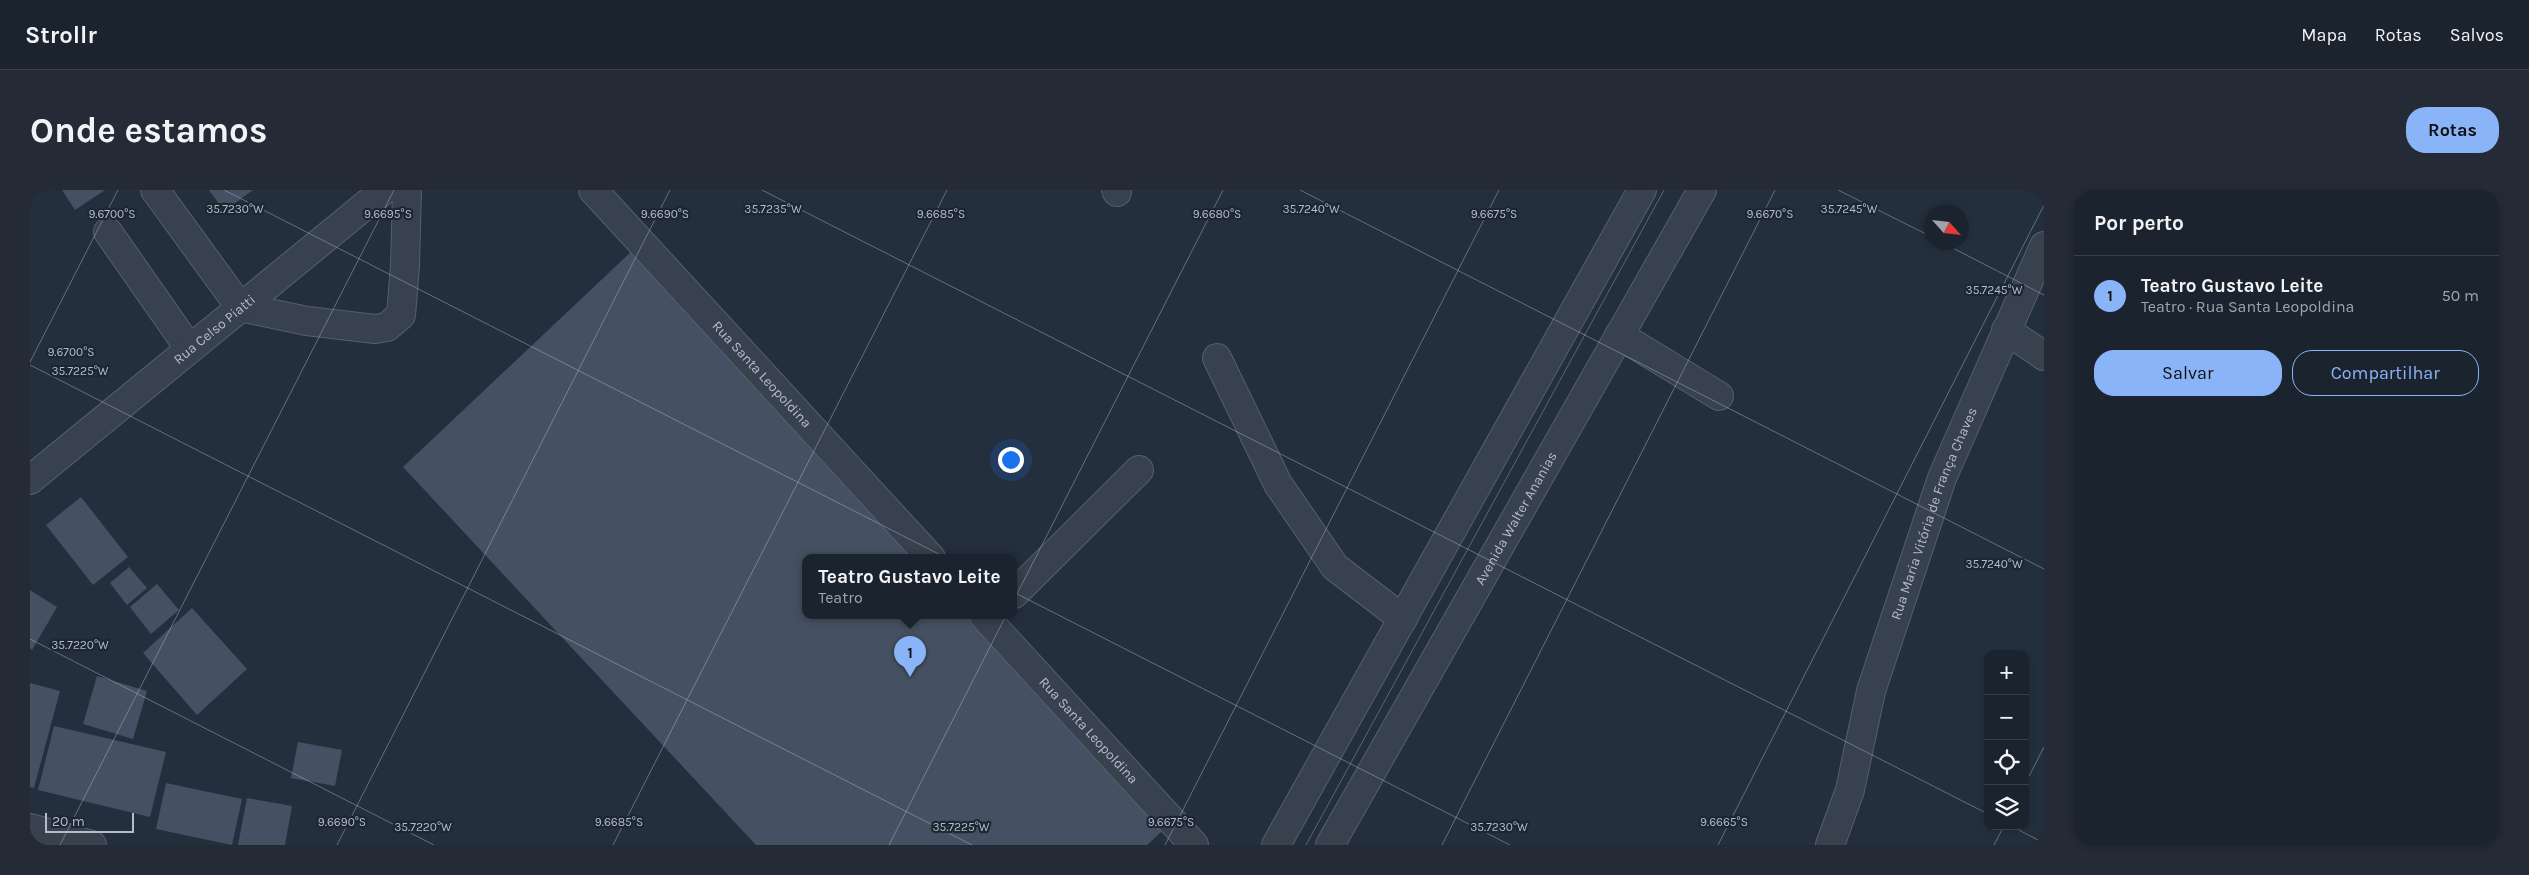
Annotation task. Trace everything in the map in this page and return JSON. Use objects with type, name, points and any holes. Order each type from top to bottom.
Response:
[{"type":"street","points":[[155,190],[240,307],[307,321],[375,329],[386,328],[401,315],[407,190]]},
{"type":"street","name":"Rua Celso Piatti","points":[[34,467],[189,348],[384,190]]},
{"type":"street","name":"Rua Santa Leopoldina","points":[[593,190],[927,554]]},
{"type":"street","points":[[1276,845],[1642,190]]},
{"type":"street","name":"Avenida Walter Ananias","points":[[1330,845],[1702,190]]},
{"type":"street","points":[[108,232],[189,348]]},
{"type":"street","name":"Rua Maria Vitória de França Chaves","points":[[1830,845],[1850,790],[1871,692],[1942,478],[2044,246]]},
{"type":"street","points":[[2006,330],[2044,356]]},
{"type":"street","points":[[1619,335],[1719,396]]},
{"type":"street","points":[[1217,358],[1278,484],[1335,567],[1403,619]]},
{"type":"street","points":[[1017,591],[1140,470]]},
{"type":"street","name":"Rua Santa Leopoldina","points":[[989,619],[1194,845]]},
{"type":"street","name":"Rua Maria Vitória de França Chaves","points":[[1850,790],[1852,845]]},
{"type":"street","points":[[30,828],[92,845]]},
{"type":"building","points":[[62,190],[105,190],[75,210]]},
{"type":"building","points":[[209,190],[253,190],[224,211]]},
{"type":"building","points":[[634,249],[920,554],[802,554],[802,619],[980,619],[1171,823],[1147,845],[756,845],[403,467]]},
{"type":"building","points":[[81,497],[128,557],[93,585],[46,525]]},
{"type":"building","points":[[129,567],[147,588],[127,605],[110,583]]},
{"type":"building","points":[[157,584],[179,610],[151,634],[130,607]]},
{"type":"building","points":[[30,590],[57,607],[32,650],[30,648]]},
{"type":"building","points":[[192,608],[247,669],[197,715],[143,653]]},
{"type":"building","points":[[97,676],[147,691],[133,739],[83,724]]},
{"type":"building","points":[[30,683],[60,691],[34,788],[30,787]]},
{"type":"building","points":[[54,726],[166,752],[150,817],[38,790]]},
{"type":"building","points":[[298,742],[342,750],[335,786],[291,778]]},
{"type":"building","points":[[166,783],[242,799],[232,845],[156,829]]},
{"type":"building","points":[[247,798],[292,806],[285,845],[238,845]]},
{"type":"tram line","points":[[1306,845],[1664,190]]},
{"type":"place","name":"Teatro Gustavo Leite","points":[[910,677]]}]
